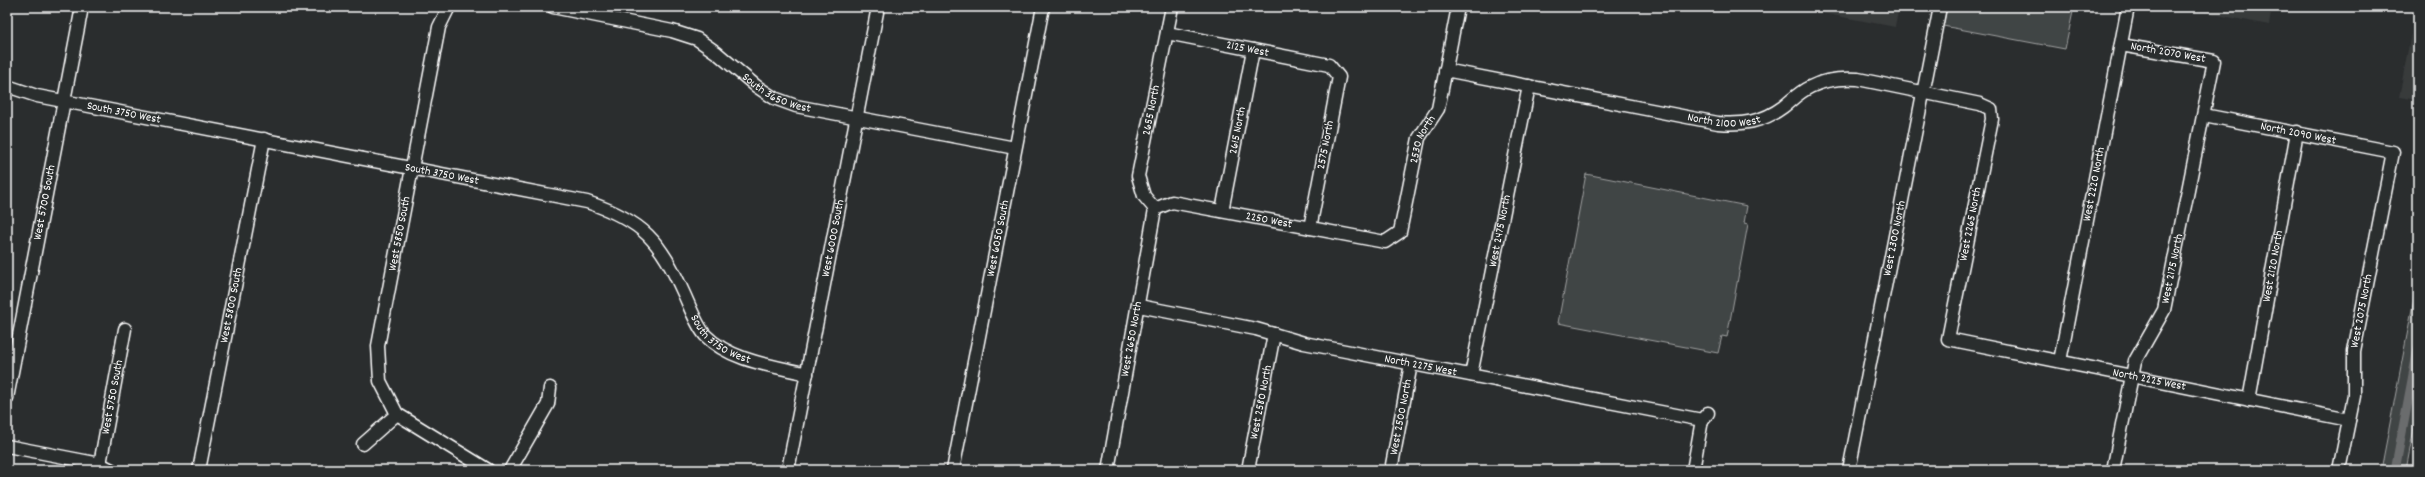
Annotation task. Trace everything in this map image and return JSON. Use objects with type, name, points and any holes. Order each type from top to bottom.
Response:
[{"type":"street","name":"West 5700 South","points":[[7,398],[82,7]]},
{"type":"street","name":"West 5850 South","points":[[397,414],[380,381],[378,346],[439,26],[449,7]]},
{"type":"street","name":"South 3650 West","points":[[553,7],[672,31],[697,38],[756,86],[774,98],[796,106],[856,119],[1015,148]]},
{"type":"street","name":"West 6000 South","points":[[788,470],[878,7]]},
{"type":"street","name":"West 6050 South","points":[[953,470],[1043,7]]},
{"type":"street","name":"2655 North","points":[[1155,209],[1144,196],[1138,176],[1172,7]]},
{"type":"street","name":"2530 North","points":[[1385,242],[1400,232],[1419,138],[1438,109],[1458,7]]},
{"type":"street","name":"West 2300 North","points":[[1849,470],[1940,7]]},
{"type":"street","name":"West 2220 North","points":[[2060,361],[2128,7]]},
{"type":"street","name":"2125 West","points":[[1167,33],[1329,65]]},
{"type":"street","name":"North 2070 West","points":[[2121,45],[2214,61]]},
{"type":"street","name":"2615 North","points":[[1222,211],[1253,50]]},
{"type":"street","name":"West 2175 North","points":[[2113,470],[2135,361],[2164,310],[2214,61]]},
{"type":"street","name":"2575 North","points":[[1310,228],[1338,77],[1329,65]]},
{"type":"street","name":"North 2100 West","points":[[1446,70],[1718,123],[1736,124],[1753,122],[1770,115],[1810,87],[1840,78],[1858,79],[1923,92],[1980,104],[1991,109]]},
{"type":"street","name":"South 3750 West","points":[[7,86],[37,96],[587,202],[613,210],[635,223],[654,240],[668,259],[694,316],[706,335],[728,351],[756,362],[807,374]]},
{"type":"street","name":"West 2475 North","points":[[1471,375],[1529,86]]},
{"type":"street","name":"West 2265 North","points":[[1948,339],[1992,119],[1991,109]]},
{"type":"street","name":"North 2090 West","points":[[2204,115],[2393,152]]},
{"type":"street","name":"West 2120 North","points":[[2249,400],[2297,132]]},
{"type":"street","name":"West 5800 South","points":[[199,470],[264,140]]},
{"type":"street","name":"West 2075 North","points":[[2339,470],[2354,396],[2354,351],[2393,152]]},
{"type":"street","name":"2250 West","points":[[1155,209],[1172,202],[1385,242]]},
{"type":"street","name":"West 2650 North","points":[[1108,470],[1139,306],[1155,209]]},
{"type":"street","name":"North 2275 West","points":[[1139,306],[1274,334],[1304,343],[1705,417],[1693,470]]},
{"type":"street","name":"West 5750 South","points":[[100,464],[125,330]]},
{"type":"street","name":"West 2580 North","points":[[1248,470],[1274,334]]},
{"type":"street","name":"North 2225 West","points":[[1948,339],[2349,420]]},
{"type":"street","name":"West 2500 North","points":[[1391,470],[1412,364]]},
{"type":"street","points":[[510,470],[548,404],[550,388]]},
{"type":"street","points":[[363,444],[397,414],[488,470]]},
{"type":"street","points":[[7,446],[100,464],[112,470]]},
{"type":"shaded area","points":[[1807,7],[1899,7],[1895,27],[1806,10]]},
{"type":"shaded area","points":[[1947,7],[2074,7],[2065,49],[1943,26]]},
{"type":"shaded area","points":[[2177,7],[2272,7],[2269,25]]},
{"type":"shaded area","points":[[2416,7],[2418,7],[2418,100],[2399,97]]},
{"type":"shaded area","points":[[1586,174],[1747,206],[1744,223],[1748,224],[1727,337],[1722,336],[1718,353],[1558,323]]},
{"type":"shaded area","points":[[2418,278],[2418,407],[2406,470],[2381,470]]},
{"type":"waterway","points":[[2395,470],[2418,348]]}]
